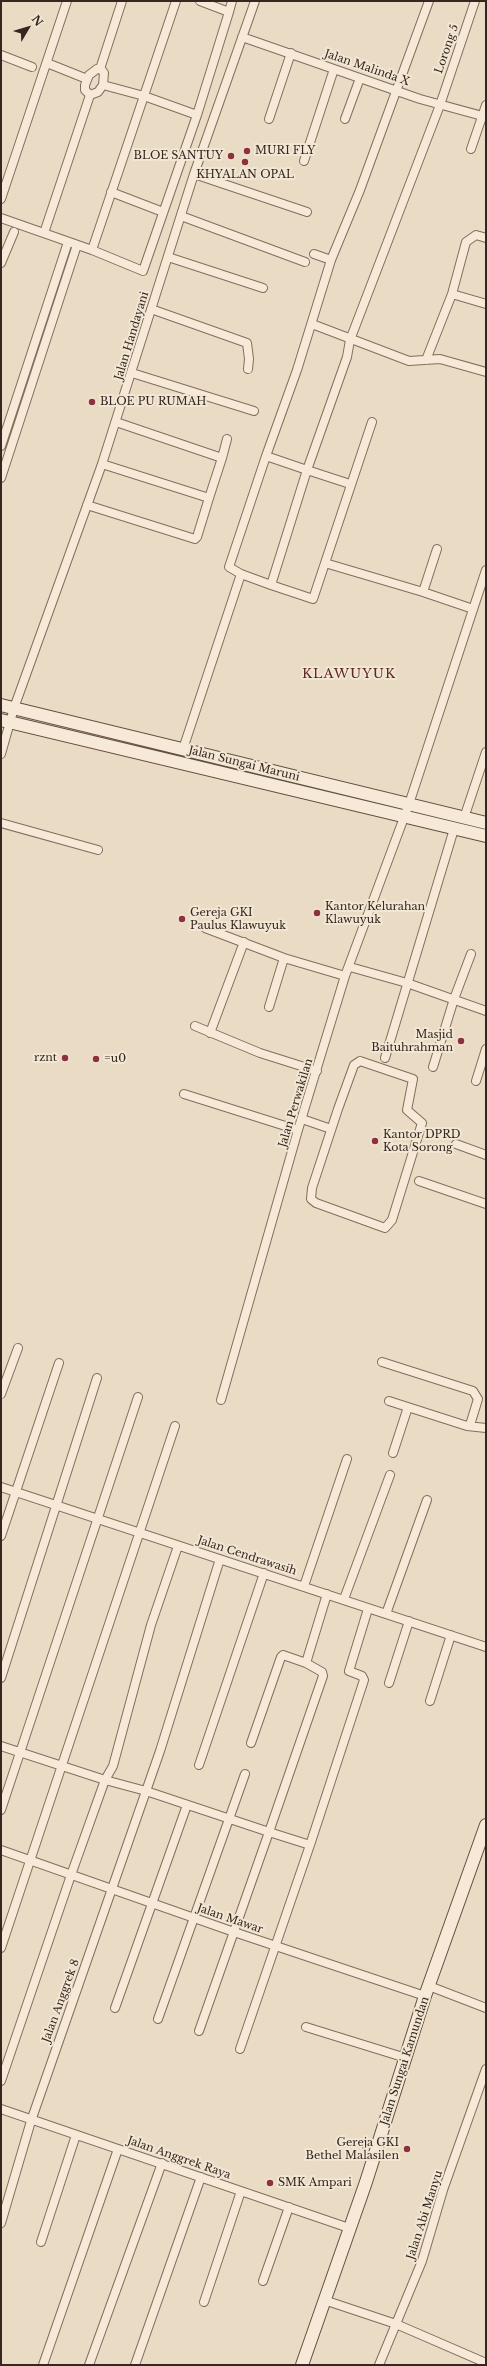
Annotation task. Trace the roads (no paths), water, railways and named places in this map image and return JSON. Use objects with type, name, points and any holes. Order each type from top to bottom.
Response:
[{"type":"main road","name":"Jalan Sungai Maruni","points":[[1,705],[486,823]]},
{"type":"main road","name":"Jalan Sungai Maruni","points":[[6,721],[486,836]]},
{"type":"main road","name":"Jalan Sungai Kamundan","points":[[302,2365],[406,2058],[427,1991],[486,1825]]},
{"type":"street","points":[[1,199],[67,1]]},
{"type":"street","points":[[90,95],[85,90],[87,79],[100,68],[122,1]]},
{"type":"street","points":[[92,250],[176,1]]},
{"type":"street","points":[[200,1],[229,12]]},
{"type":"street","points":[[1,218],[92,250],[143,271],[197,115],[232,1]]},
{"type":"street","name":"Jalan Handayani","points":[[1,754],[6,721],[14,708],[102,464],[194,174],[255,1]]},
{"type":"street","points":[[372,422],[350,484],[313,599],[230,570],[229,566],[251,506],[266,456],[312,324],[331,260],[397,91],[429,1]]},
{"type":"street","name":"Lorong 5","points":[[271,585],[307,470],[347,357],[350,340],[440,105],[475,1]]},
{"type":"street","name":"Jalan Malinda X","points":[[242,36],[397,91],[484,117]]},
{"type":"street","points":[[269,119],[291,54]]},
{"type":"street","points":[[1,56],[32,67]]},
{"type":"street","points":[[47,63],[87,79]]},
{"type":"street","points":[[90,95],[98,92],[103,85],[104,73],[100,68]]},
{"type":"street","points":[[304,161],[334,69]]},
{"type":"street","points":[[345,119],[360,78]]},
{"type":"street","points":[[103,85],[144,96],[197,115]]},
{"type":"street","points":[[44,233],[90,95]]},
{"type":"street","points":[[471,149],[484,117],[486,105]]},
{"type":"street","points":[[194,174],[307,212]]},
{"type":"street","points":[[111,192],[163,212]]},
{"type":"street","points":[[181,216],[306,262]]},
{"type":"street","points":[[1,263],[14,232]]},
{"type":"street","points":[[426,360],[452,294],[466,242],[476,235],[486,238]]},
{"type":"street","points":[[1,446],[68,242]]},
{"type":"street","points":[[1,478],[77,245]]},
{"type":"street","points":[[314,254],[331,260]]},
{"type":"street","points":[[168,257],[263,288]]},
{"type":"street","points":[[452,294],[486,304]]},
{"type":"street","points":[[151,309],[247,343],[249,358],[248,369]]},
{"type":"street","points":[[312,324],[350,340],[409,360],[440,359],[486,372]]},
{"type":"street","points":[[132,373],[254,411]]},
{"type":"street","points":[[116,422],[222,458]]},
{"type":"street","points":[[87,505],[195,539],[197,537],[227,439]]},
{"type":"street","points":[[266,456],[350,484]]},
{"type":"street","points":[[102,464],[209,498]]},
{"type":"street","points":[[423,592],[437,549]]},
{"type":"street","points":[[325,563],[474,609]]},
{"type":"street","name":"Jalan Perwakilan","points":[[221,1400],[298,1130],[345,976],[350,967],[409,804],[474,609],[482,593],[486,570]]},
{"type":"street","points":[[183,749],[241,574]]},
{"type":"street","points":[[464,818],[486,752]]},
{"type":"street","points":[[1,823],[98,850]]},
{"type":"street","points":[[385,1058],[454,829]]},
{"type":"street","points":[[205,928],[284,958],[345,976]]},
{"type":"street","points":[[210,1033],[244,942]]},
{"type":"street","points":[[432,1067],[454,999],[471,954]]},
{"type":"street","points":[[269,1007],[284,958]]},
{"type":"street","points":[[350,967],[407,983],[486,1011]]},
{"type":"street","points":[[195,1026],[260,1054],[317,1071]]},
{"type":"street","points":[[476,1081],[486,1049]]},
{"type":"street","points":[[363,1062],[413,1079],[407,1108],[410,1113],[421,1120],[422,1125],[392,1220],[387,1226],[377,1226],[316,1203],[311,1199],[312,1188],[331,1129],[355,1064],[363,1062]]},
{"type":"street","points":[[184,1094],[298,1130]]},
{"type":"street","points":[[302,1119],[331,1129]]},
{"type":"street","points":[[456,1144],[486,1155]]},
{"type":"street","points":[[419,1181],[486,1204]]},
{"type":"street","points":[[1,1394],[18,1348]]},
{"type":"street","points":[[382,1362],[473,1391],[478,1399],[470,1425]]},
{"type":"street","points":[[1,1536],[59,1363]]},
{"type":"street","points":[[1,1678],[97,1378]]},
{"type":"street","points":[[1,1810],[96,1519],[138,1397]]},
{"type":"street","points":[[390,1401],[470,1425],[486,1428]]},
{"type":"street","points":[[393,1453],[408,1407]]},
{"type":"street","points":[[1,1948],[175,1426]]},
{"type":"street","points":[[304,1586],[347,1459]]},
{"type":"street","points":[[344,1599],[390,1475]]},
{"type":"street","name":"Jalan Cendrawasih","points":[[1,1487],[486,1647]]},
{"type":"street","points":[[386,1614],[426,1500]]},
{"type":"street","points":[[1,2081],[71,1875],[105,1780],[116,1756],[151,1625],[178,1546]]},
{"type":"street","name":"Jalan Anggrek 8","points":[[1,2223],[31,2121],[146,1791],[220,1559]]},
{"type":"street","points":[[199,1765],[264,1573]]},
{"type":"street","points":[[306,1663],[327,1594]]},
{"type":"street","points":[[240,2049],[310,1845],[364,1680],[362,1676],[349,1671],[368,1609]]},
{"type":"street","points":[[389,1683],[409,1621]]},
{"type":"street","points":[[430,1701],[451,1635]]},
{"type":"street","points":[[199,2031],[323,1676],[322,1672],[306,1663],[283,1655],[281,1657],[251,1743]]},
{"type":"street","points":[[1,1746],[105,1780],[146,1791],[310,1845]]},
{"type":"street","points":[[158,2018],[245,1774]]},
{"type":"street","points":[[115,2008],[187,1805]]},
{"type":"street","name":"Jalan Mawar","points":[[1,1850],[276,1946],[486,2008]]},
{"type":"street","points":[[306,2027],[406,2058]]},
{"type":"street","name":"Jalan Abi Manyu","points":[[379,2365],[422,2261],[444,2190],[486,2069]]},
{"type":"street","name":"Jalan Anggrek Raya","points":[[1,2110],[162,2163],[349,2228]]},
{"type":"street","points":[[41,2242],[76,2135]]},
{"type":"street","points":[[43,2365],[118,2149]]},
{"type":"street","points":[[89,2365],[162,2163]]},
{"type":"street","points":[[137,2364],[201,2177]]},
{"type":"street","points":[[204,2302],[241,2191]]},
{"type":"street","points":[[263,2281],[289,2207]]},
{"type":"street","points":[[324,2300],[396,2324],[486,2363]]},
{"type":"place","name":"MURI FLY","points":[[247,151]]},
{"type":"place","name":"BLOE SANTUY","points":[[231,156]]},
{"type":"place","name":"KHYALAN OPAL","points":[[245,162]]},
{"type":"place","name":"BLOE PU RUMAH","points":[[92,402]]},
{"type":"place","name":"Kantor Kelurahan Klawuyuk","points":[[317,913]]},
{"type":"place","name":"Gereja GKI Paulus Klawuyuk","points":[[182,919]]},
{"type":"place","name":"Masjid Baituhrahman","points":[[461,1041]]},
{"type":"place","name":"rznt","points":[[65,1058]]},
{"type":"place","name":"=u0","points":[[96,1059]]},
{"type":"place","name":"Kantor DPRD Kota Sorong","points":[[375,1141]]},
{"type":"place","name":"Gereja GKI Bethel Malasilen","points":[[407,2149]]},
{"type":"place","name":"SMK Ampari","points":[[270,2183]]},
{"type":"district","name":"KLAWUYUK","points":[[349,674]]}]
